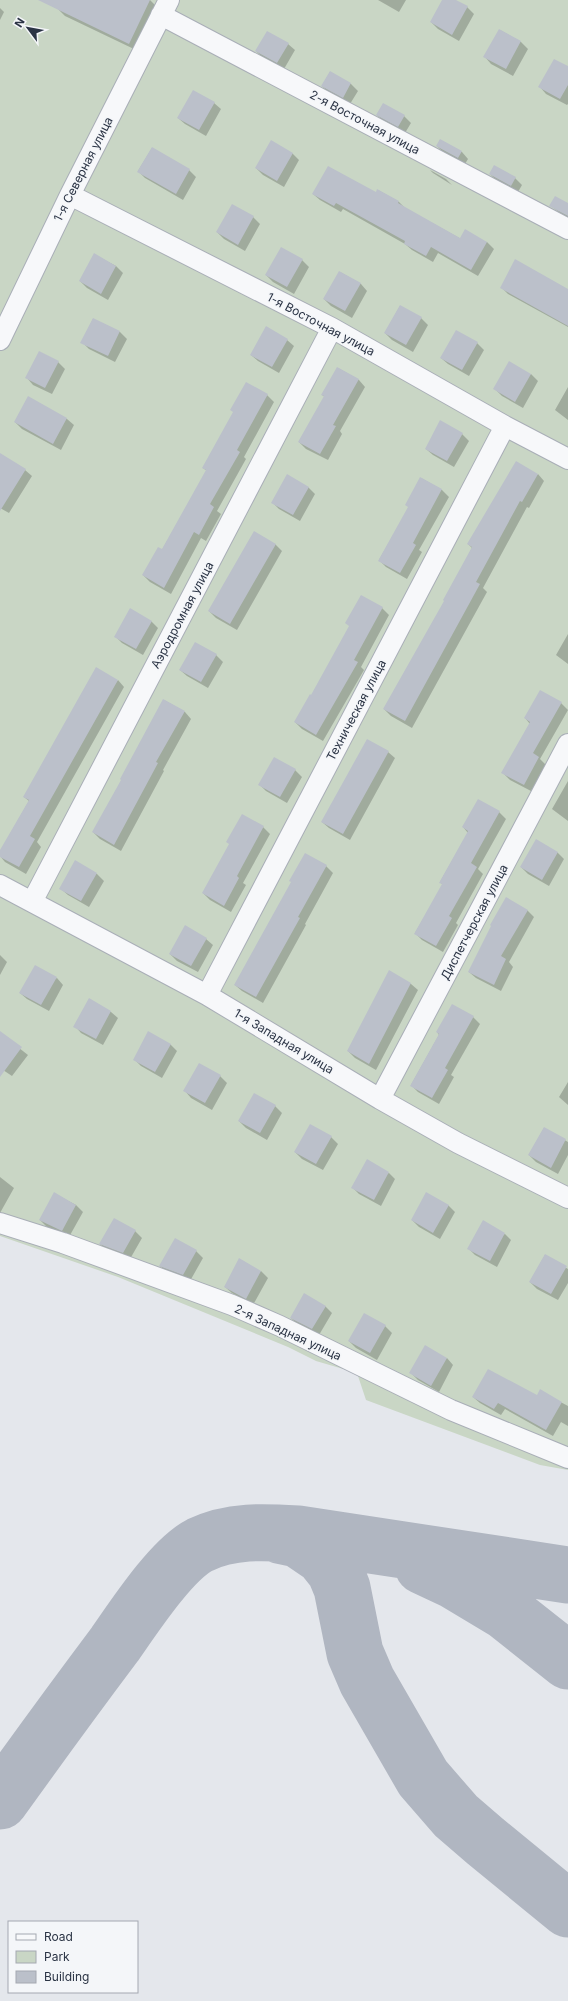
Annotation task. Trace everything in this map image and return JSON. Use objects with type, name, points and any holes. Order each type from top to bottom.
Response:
[{"type":"street","name":"1-я Северная улица","points":[[0,340],[70,195],[165,8]]},
{"type":"street","name":"2-я Восточная улица","points":[[165,8],[568,229]]},
{"type":"street","name":"1-я Восточная улица","points":[[70,195],[332,328],[505,426],[568,459]]},
{"type":"street","name":"Аэродромная улица","points":[[32,902],[332,328]]},
{"type":"street","name":"Техническая улица","points":[[207,995],[505,426]]},
{"type":"street","name":"Диспетчерская улица","points":[[380,1099],[568,744]]},
{"type":"street","name":"1-я Западная улица","points":[[0,885],[207,995],[380,1099],[458,1143],[566,1191]]},
{"type":"street","name":"2-я Западная улица","points":[[0,1223],[63,1243],[239,1308],[280,1326],[451,1410],[568,1458]]},
{"type":"green space","points":[[0,0],[568,0],[568,1470],[540,1465],[366,1400],[357,1373],[316,1361],[288,1347],[118,1277],[0,1236]]},
{"type":"building","points":[[38,0],[150,0],[129,44]]},
{"type":"building","points":[[442,0],[456,0],[468,6],[452,35],[430,22]]},
{"type":"building","points":[[499,29],[521,41],[506,69],[483,57]]},
{"type":"building","points":[[267,31],[289,43],[277,63],[255,51]]},
{"type":"building","points":[[554,59],[568,66],[568,85],[560,99],[538,87]]},
{"type":"building","points":[[330,71],[351,83],[343,98],[321,86]]},
{"type":"building","points":[[193,90],[215,102],[199,130],[177,118]]},
{"type":"building","points":[[383,103],[405,115],[398,127],[376,115]]},
{"type":"building","points":[[440,139],[462,151],[458,158],[436,146]]},
{"type":"building","points":[[271,140],[293,153],[277,181],[255,168]]},
{"type":"building","points":[[152,147],[190,169],[176,194],[137,172]]},
{"type":"building","points":[[494,165],[516,177],[511,186],[489,174]]},
{"type":"building","points":[[328,166],[376,192],[377,189],[399,201],[398,203],[460,238],[465,229],[487,242],[471,270],[431,247],[426,256],[404,244],[405,241],[336,203],[334,206],[312,194]]},
{"type":"building","points":[[555,196],[568,203],[568,216],[549,206]]},
{"type":"building","points":[[232,204],[254,216],[238,245],[216,232]]},
{"type":"building","points":[[281,247],[303,259],[287,287],[265,275]]},
{"type":"building","points":[[94,253],[116,266],[101,294],[79,281]]},
{"type":"building","points":[[515,259],[568,289],[568,326],[500,288]]},
{"type":"building","points":[[339,271],[361,283],[345,311],[323,299]]},
{"type":"building","points":[[400,305],[422,317],[406,345],[384,333]]},
{"type":"building","points":[[93,318],[120,331],[108,356],[80,343]]},
{"type":"building","points":[[266,326],[288,339],[272,367],[250,355]]},
{"type":"building","points":[[456,330],[478,342],[462,370],[440,358]]},
{"type":"building","points":[[39,351],[59,361],[45,388],[25,378]]},
{"type":"building","points":[[509,361],[531,374],[515,402],[493,389]]},
{"type":"building","points":[[337,367],[359,379],[333,425],[336,426],[320,454],[298,442],[324,396],[321,395]]},
{"type":"building","points":[[246,382],[268,394],[237,450],[240,452],[210,504],[214,507],[199,535],[194,532],[164,588],[142,575],[158,547],[162,549],[206,470],[202,468],[233,412],[230,410]]},
{"type":"building","points":[[28,396],[67,418],[53,444],[14,422]]},
{"type":"building","points":[[440,420],[463,433],[447,461],[425,449]]},
{"type":"building","points":[[0,453],[26,469],[0,511]]},
{"type":"building","points":[[516,461],[538,474],[522,502],[520,501],[476,582],[480,584],[405,721],[383,709],[444,601],[443,600],[472,547],[467,544]]},
{"type":"building","points":[[287,474],[309,487],[293,515],[271,503]]},
{"type":"building","points":[[420,477],[442,489],[413,543],[416,545],[400,573],[378,561],[408,507],[405,505]]},
{"type":"building","points":[[254,531],[276,544],[230,624],[208,611]]},
{"type":"building","points":[[361,595],[383,607],[354,660],[358,662],[316,735],[294,722],[310,694],[311,695],[349,626],[345,623]]},
{"type":"building","points":[[130,608],[152,621],[136,649],[114,637]]},
{"type":"building","points":[[195,642],[217,654],[201,682],[179,670]]},
{"type":"building","points":[[96,667],[118,680],[30,836],[35,839],[19,867],[0,857],[0,850],[29,800],[23,797]]},
{"type":"building","points":[[540,690],[562,702],[533,753],[539,757],[524,785],[501,773],[530,722],[524,718]]},
{"type":"building","points":[[163,699],[185,711],[156,762],[158,763],[114,845],[92,832]]},
{"type":"building","points":[[367,739],[389,751],[343,834],[321,822]]},
{"type":"building","points":[[274,757],[296,769],[280,797],[258,785]]},
{"type":"building","points":[[478,799],[500,811],[471,863],[477,867],[449,916],[452,918],[436,946],[414,934],[442,884],[439,883],[468,831],[462,827]]},
{"type":"building","points":[[242,814],[264,826],[237,876],[239,878],[224,906],[202,893],[229,844],[226,842]]},
{"type":"building","points":[[536,839],[558,852],[542,880],[520,867]]},
{"type":"building","points":[[305,853],[327,865],[298,917],[300,918],[256,997],[234,985],[291,882],[289,881]]},
{"type":"building","points":[[75,860],[97,873],[81,901],[59,889]]},
{"type":"building","points":[[506,897],[528,910],[501,956],[506,959],[494,985],[468,972],[491,926],[490,925]]},
{"type":"building","points":[[185,925],[207,938],[191,966],[169,954]]},
{"type":"building","points":[[35,965],[57,977],[41,1005],[19,993]]},
{"type":"building","points":[[389,970],[411,983],[369,1064],[347,1051]]},
{"type":"building","points":[[89,998],[111,1011],[96,1039],[73,1027]]},
{"type":"building","points":[[452,1004],[474,1016],[445,1068],[448,1070],[432,1098],[410,1086],[439,1034],[436,1032]]},
{"type":"building","points":[[0,1031],[22,1047],[0,1077]]},
{"type":"building","points":[[148,1031],[171,1044],[155,1072],[133,1060]]},
{"type":"building","points":[[199,1063],[221,1075],[205,1103],[183,1091]]},
{"type":"building","points":[[254,1093],[276,1105],[260,1133],[238,1121]]},
{"type":"building","points":[[310,1124],[332,1136],[316,1164],[294,1152]]},
{"type":"building","points":[[544,1127],[566,1139],[551,1168],[528,1155]]},
{"type":"building","points":[[367,1159],[389,1172],[374,1200],[351,1188]]},
{"type":"building","points":[[54,1192],[76,1205],[62,1231],[39,1220]]},
{"type":"building","points":[[426,1192],[449,1205],[433,1233],[411,1220]]},
{"type":"building","points":[[114,1218],[136,1230],[123,1253],[99,1244]]},
{"type":"building","points":[[483,1220],[505,1233],[490,1261],[467,1249]]},
{"type":"building","points":[[175,1238],[197,1250],[183,1275],[159,1266]]},
{"type":"building","points":[[545,1254],[567,1266],[551,1294],[529,1282]]},
{"type":"building","points":[[239,1258],[261,1271],[246,1299],[224,1287]]},
{"type":"building","points":[[304,1293],[326,1306],[312,1329],[290,1318]]},
{"type":"building","points":[[364,1313],[386,1325],[370,1353],[348,1341]]},
{"type":"building","points":[[425,1345],[447,1358],[431,1386],[409,1373]]},
{"type":"building","points":[[488,1369],[537,1395],[540,1389],[562,1402],[546,1430],[498,1403],[494,1409],[472,1397]]},
{"type":"taxiway","points":[[0,1801],[165,1576],[189,1552],[212,1540],[236,1534],[248,1533],[298,1534],[568,1575]]},
{"type":"taxiway","points":[[279,1535],[298,1539],[323,1556],[335,1571],[342,1588],[355,1653],[367,1681],[423,1778],[456,1816],[568,1909]]},
{"type":"taxiway","points":[[423,1566],[455,1581],[505,1611],[568,1661]]}]
